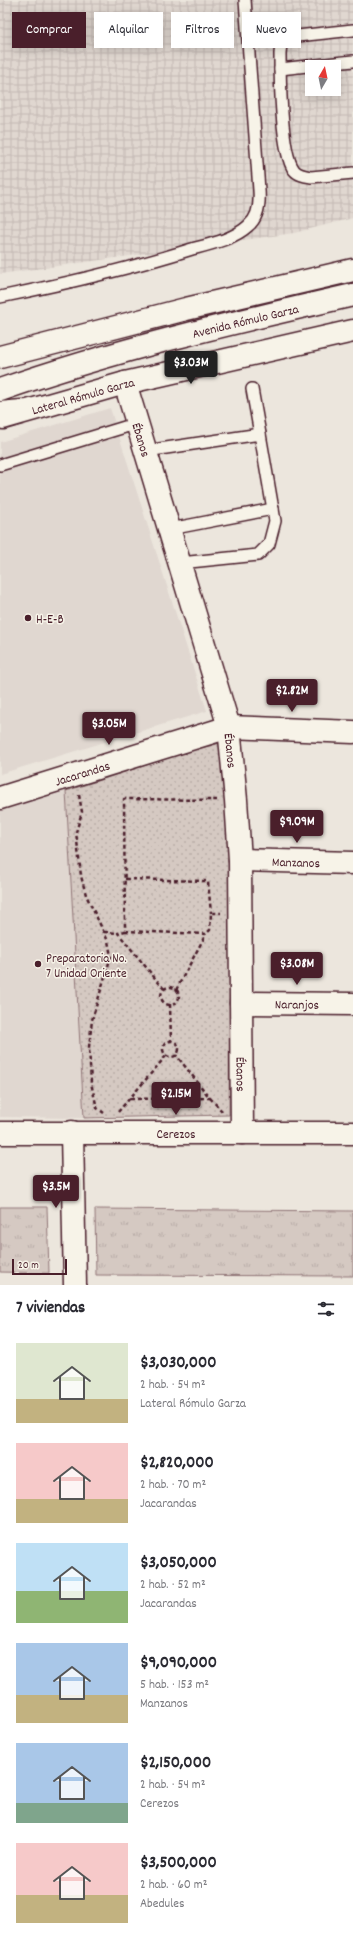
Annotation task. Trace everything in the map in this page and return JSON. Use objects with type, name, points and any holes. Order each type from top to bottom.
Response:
[{"type":"street","name":"Avenida Rómulo Garza","points":[[0,357],[178,311],[353,270]]},
{"type":"street","name":"Avenida Rómulo Garza","points":[[0,390],[93,359],[172,338],[353,295]]},
{"type":"street","name":"Lateral Rómulo Garza","points":[[0,418],[124,383],[353,331]]},
{"type":"street","name":"Ébanos","points":[[124,383],[138,423],[229,727],[240,860],[242,1133]]},
{"type":"street","points":[[0,413],[22,412]]},
{"type":"street","name":"Jacarandas","points":[[0,798],[229,727],[353,732]]},
{"type":"street","name":"Manzanos","points":[[240,860],[353,863]]},
{"type":"street","name":"Naranjos","points":[[241,1003],[353,1004]]},
{"type":"street","points":[[72,1132],[75,1285]]},
{"type":"street","name":"Cerezos","points":[[0,1133],[353,1133]]},
{"type":"lane","points":[[0,297],[46,288],[172,256],[226,238],[240,232],[252,223],[258,210],[259,190],[245,0]]},
{"type":"lane","points":[[353,30],[288,37],[281,43],[280,49],[280,69],[286,143],[290,160],[295,171],[304,176],[311,177],[353,173]]},
{"type":"lane","points":[[280,69],[353,61]]},
{"type":"lane","points":[[180,563],[258,555],[269,544],[275,521],[252,390]]},
{"type":"lane","points":[[0,465],[138,423]]},
{"type":"lane","points":[[146,451],[260,434]]},
{"type":"lane","points":[[170,529],[273,509]]},
{"type":"path","points":[[72,776],[78,790],[82,812],[76,832],[80,876],[86,895],[104,932],[111,956],[109,968],[92,1020],[89,1047],[91,1083],[97,1108],[104,1113],[108,1113]]},
{"type":"path","points":[[125,931],[124,799],[236,800]]},
{"type":"path","points":[[125,879],[208,882],[211,913],[210,930],[206,934],[176,990],[178,999],[173,1004],[165,1002],[162,997],[164,989]]},
{"type":"path","points":[[211,913],[240,913]]},
{"type":"path","points":[[104,932],[118,933],[125,931],[206,934]]},
{"type":"path","points":[[118,933],[164,989]]},
{"type":"path","points":[[164,989],[168,987],[176,990]]},
{"type":"path","points":[[170,1004],[171,1041]]},
{"type":"path","points":[[171,1041],[178,1046],[176,1055]]},
{"type":"path","points":[[166,1056],[163,1051],[164,1045],[171,1041]]},
{"type":"path","points":[[166,1056],[171,1057],[176,1055]]},
{"type":"path","points":[[130,1099],[210,1098],[176,1055]]},
{"type":"path","points":[[114,1114],[120,1111],[166,1056]]},
{"type":"shaded area","points":[[0,0],[353,0],[353,218],[294,233],[0,274]]},
{"type":"shaded area","points":[[110,408],[207,711],[0,774],[0,442]]},
{"type":"shaded area","name":"Preparatoria No. 7 Unidad Oriente","points":[[66,791],[84,1118],[0,1117],[0,811]]},
{"type":"green space","points":[[221,743],[231,762],[229,1115],[84,1118],[66,791],[196,749]]},
{"type":"green space","points":[[0,1207],[47,1207],[49,1273],[0,1272]]},
{"type":"green space","points":[[95,1209],[353,1211],[353,1276],[96,1275]]},
{"type":"place","name":"H-E-B","points":[[28,618]]},
{"type":"place","name":"Preparatoria No. 7 Unidad Oriente","points":[[38,964]]}]
